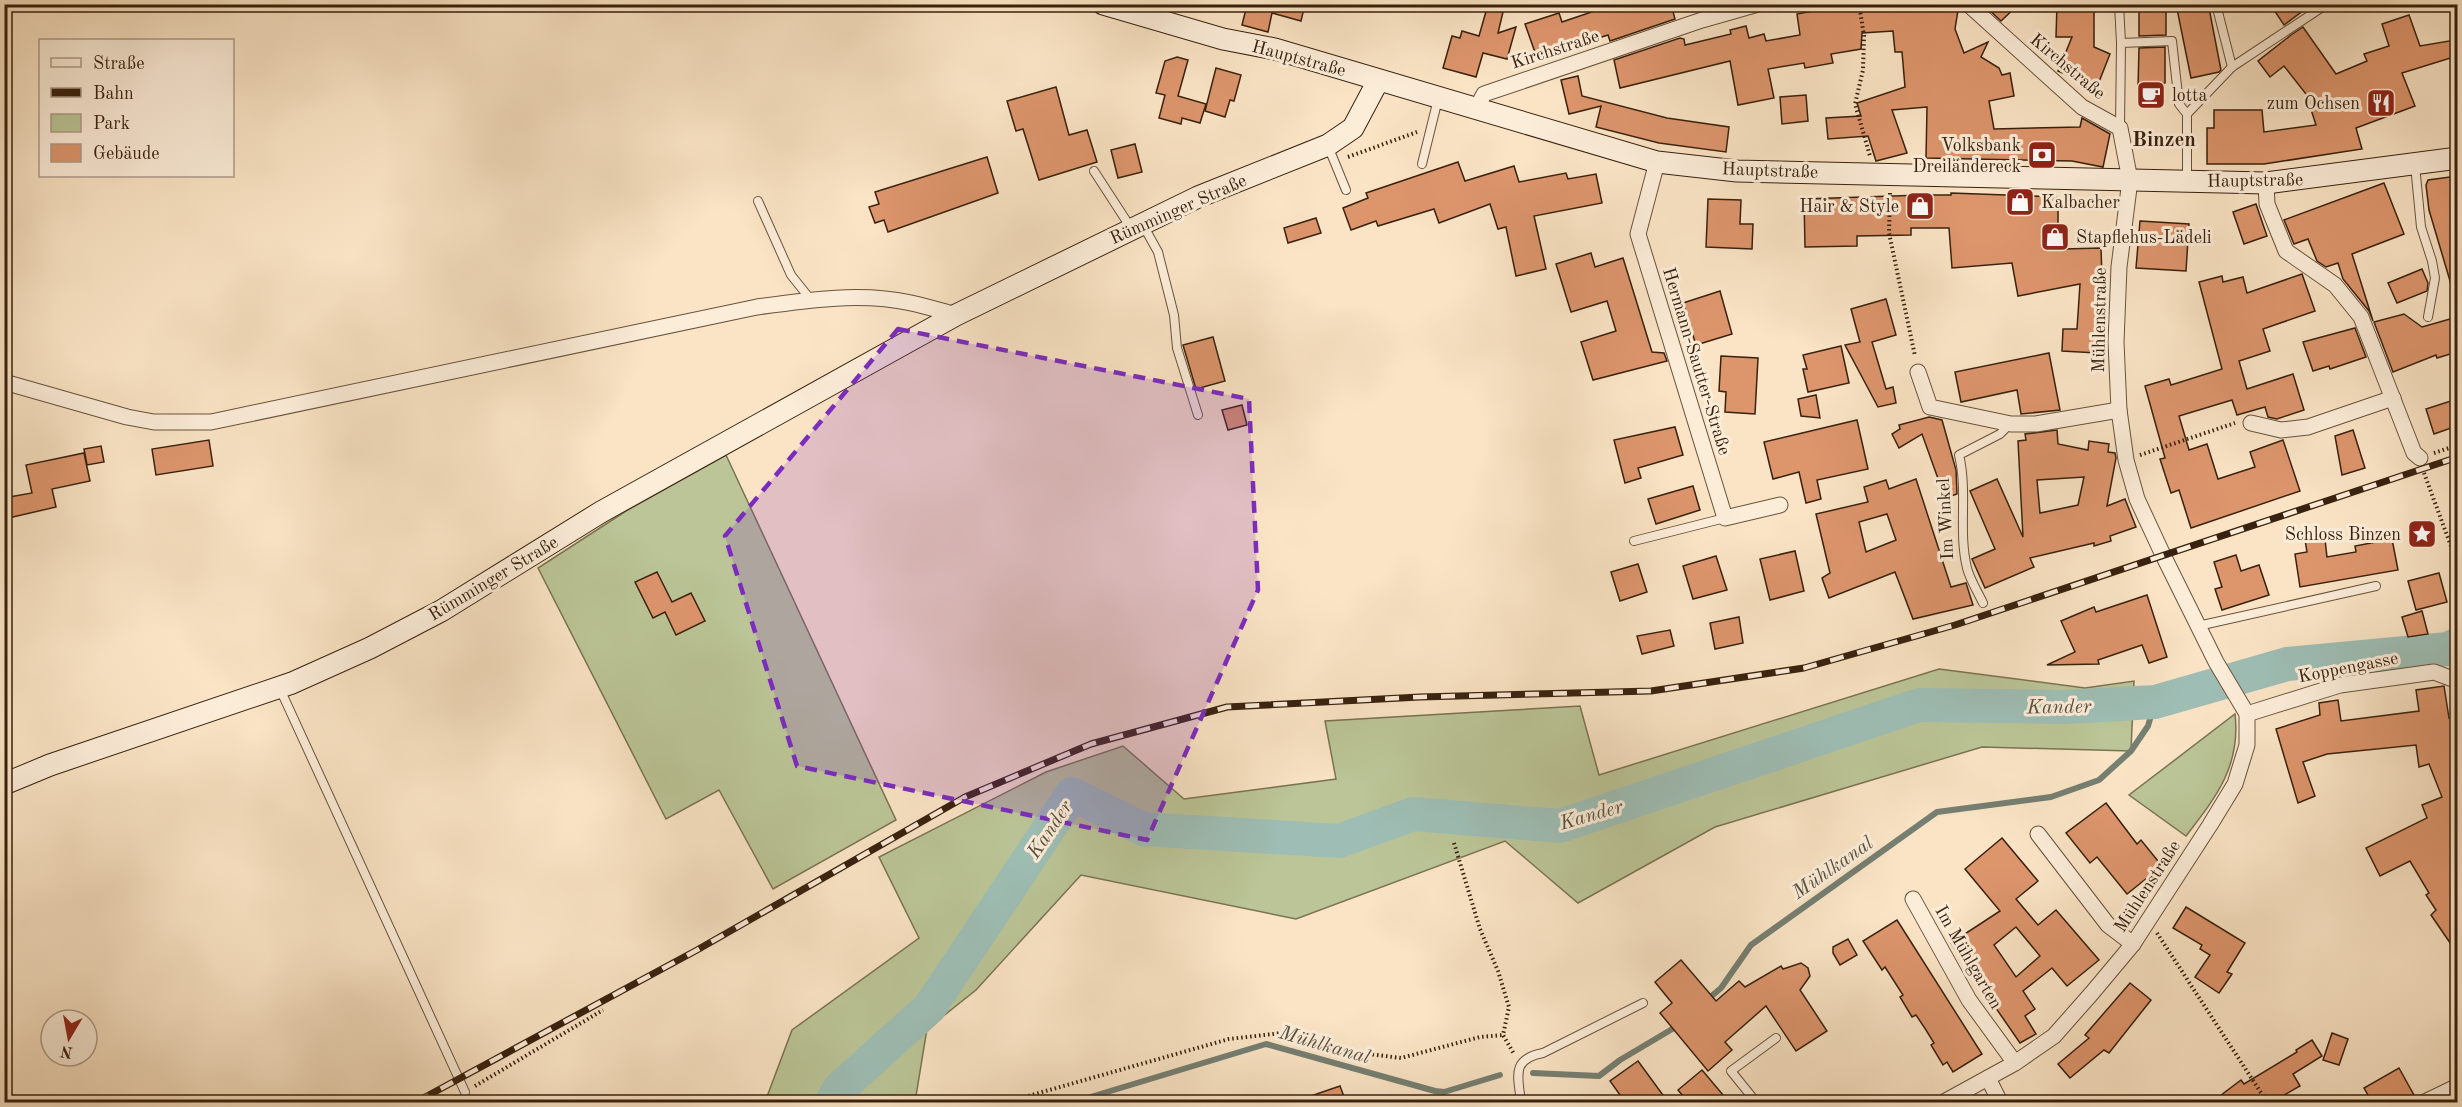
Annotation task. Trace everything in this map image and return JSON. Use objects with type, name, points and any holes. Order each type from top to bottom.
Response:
[{"type":"main road","name":"Hauptstraße","points":[[1103,4],[1223,39],[1275,50],[1657,162],[1737,171],[2266,183],[2457,158]]},
{"type":"main road","name":"Rümminger Straße","points":[[4,784],[50,765],[279,688],[370,648],[441,611],[601,512],[956,315],[1198,197],[1328,145],[1353,128],[1378,81]]},
{"type":"street","name":"Kirchstraße","points":[[1476,109],[1484,94],[1702,20],[1758,4]]},
{"type":"street","name":"Kirchstraße","points":[[1968,4],[2082,108],[2120,128]]},
{"type":"street","name":"Mühlenstraße","points":[[1944,1102],[2014,1063],[2054,1036],[2133,944],[2235,784],[2247,745],[2247,714],[2216,662],[2137,499],[2126,460],[2119,410],[2116,342],[2119,267],[2130,180],[2120,128]]},
{"type":"street","name":"Hermann-Sautter-Straße","points":[[1657,162],[1638,234],[1725,518]]},
{"type":"street","points":[[2266,183],[2267,204],[2286,251],[2335,285],[2361,317],[2414,453],[2420,458]]},
{"type":"street","points":[[4,382],[136,419],[172,423],[211,422],[758,307],[811,300],[890,300],[956,315]]},
{"type":"street","points":[[1918,372],[1929,407],[2011,424],[2036,424],[2119,410]]},
{"type":"street","points":[[2251,423],[2281,430],[2308,427],[2393,398]]},
{"type":"street","points":[[1725,518],[1780,505]]},
{"type":"street","name":"Koppengasse","points":[[2247,714],[2340,685],[2433,672],[2457,681]]},
{"type":"street","points":[[2038,834],[2108,925],[2133,944]]},
{"type":"street","name":"Im Mühlgarten","points":[[1913,899],[1969,1000],[2014,1063]]},
{"type":"street","points":[[1988,1078],[2000,1102]]},
{"type":"street","points":[[2425,1102],[2456,1092]]},
{"type":"lane","points":[[2119,4],[2120,128]]},
{"type":"lane","points":[[2216,4],[2232,67]]},
{"type":"lane","points":[[2187,114],[2232,67],[2327,4]]},
{"type":"lane","points":[[2121,43],[2172,41],[2180,104],[2187,114],[2187,181]]},
{"type":"lane","points":[[1422,164],[1438,99]]},
{"type":"lane","points":[[1328,145],[1346,190]]},
{"type":"lane","points":[[2415,165],[2421,227],[2432,261],[2434,278],[2428,317]]},
{"type":"lane","points":[[1094,171],[1158,252],[1174,315],[1177,348],[1198,415]]},
{"type":"lane","points":[[758,201],[791,275],[811,300]]},
{"type":"lane","name":"Im Winkel","points":[[1983,603],[1967,569],[1964,541],[1964,474],[1959,455],[2000,434],[2011,424]]},
{"type":"lane","points":[[1634,541],[1725,518]]},
{"type":"lane","points":[[2198,626],[2376,585]]},
{"type":"lane","points":[[279,688],[465,1092]]},
{"type":"lane","points":[[1521,1102],[1518,1073],[1520,1065],[1528,1056],[1543,1053],[1643,1003]]},
{"type":"lane","points":[[1756,1102],[1731,1071],[1776,1038]]},
{"type":"path","points":[[1859,4],[1864,36],[1863,70],[1855,104],[1883,173],[1889,233],[1918,372]]},
{"type":"path","points":[[2126,460],[2234,423],[2251,423]]},
{"type":"path","points":[[2457,446],[2420,458],[2457,565]]},
{"type":"path","points":[[1454,843],[1480,929],[1498,970],[1509,1007],[1503,1035],[1520,1065]]},
{"type":"path","points":[[2149,920],[2267,1102]]},
{"type":"path","points":[[465,1092],[603,1010]]},
{"type":"path","points":[[1007,1102],[1229,1039],[1291,1032],[1353,1052],[1401,1058],[1480,1037],[1503,1035]]},
{"type":"highlighted area","points":[[898,329],[1249,399],[1258,590],[1147,840],[797,766],[725,536]]},
{"type":"green space","points":[[726,455],[896,820],[773,889],[719,790],[666,819],[538,568],[626,511]]},
{"type":"green space","points":[[1939,669],[2085,688],[2134,681],[2131,751],[1982,747],[1715,827],[1578,903],[1505,841],[1296,919],[1081,875],[976,990],[927,1029],[915,1102],[765,1102],[792,1030],[919,938],[879,857],[1046,772],[1123,746],[1184,799],[1336,779],[1325,721],[1580,706],[1599,775]]},
{"type":"green space","points":[[2235,714],[2234,750],[2224,780],[2186,836],[2129,795]]},
{"type":"building","points":[[1259,4],[1305,4],[1301,21],[1272,13],[1268,32],[1242,25],[1247,5],[1258,8]]},
{"type":"building","points":[[1615,4],[1671,4],[1675,19],[1610,41],[1608,35],[1537,58],[1525,24],[1559,13],[1562,22]]},
{"type":"building","points":[[1850,4],[1959,4],[1955,29],[1964,53],[1988,42],[1981,57],[1999,68],[2002,75],[2010,73],[2014,96],[1989,101],[1994,129],[2080,127],[2082,118],[2110,134],[2103,167],[2072,161],[1926,158],[1927,107],[1892,110],[1907,153],[1876,161],[1868,136],[1828,139],[1826,118],[1861,116],[1857,103],[1905,87],[1902,52],[1895,52],[1893,31],[1862,33],[1861,49],[1831,54],[1833,63],[1805,68],[1804,63],[1768,69],[1774,98],[1738,105],[1730,61],[1620,88],[1614,60],[1680,38],[1684,39],[1685,45],[1731,34],[1730,30],[1746,26],[1749,38],[1764,34],[1766,41],[1800,35],[1797,14]]},
{"type":"building","points":[[1983,4],[2019,4],[2001,21]]},
{"type":"building","points":[[2057,4],[2094,4],[2094,47],[2110,54],[2097,87],[2058,71],[2072,37],[2056,37]]},
{"type":"building","points":[[2176,4],[2194,4],[2196,11],[2209,8],[2221,70],[2219,72],[2191,78]]},
{"type":"building","points":[[2270,4],[2312,4],[2284,25]]},
{"type":"building","points":[[2166,6],[2166,35],[2139,36],[2139,10]]},
{"type":"building","points":[[1487,8],[1503,12],[1498,33],[1516,27],[1507,59],[1483,53],[1476,77],[1443,68],[1452,36],[1460,38],[1462,31],[1479,36]]},
{"type":"building","points":[[2409,15],[2420,46],[2455,40],[2457,56],[2402,73],[2415,106],[2356,128],[2362,149],[2264,164],[2207,164],[2207,128],[2214,128],[2214,110],[2262,110],[2264,132],[2316,125],[2306,94],[2284,66],[2270,77],[2258,61],[2291,35],[2303,27],[2336,74],[2367,61],[2364,54],[2389,46],[2382,24]]},
{"type":"building","points":[[2165,47],[2165,83],[2138,88],[2139,48]]},
{"type":"building","points":[[1177,57],[1188,60],[1178,96],[1206,104],[1200,123],[1182,118],[1181,124],[1159,118],[1165,95],[1156,93],[1165,61]]},
{"type":"building","points":[[1216,68],[1241,75],[1234,101],[1230,100],[1225,117],[1205,111]]},
{"type":"building","points":[[1578,76],[1582,96],[1667,118],[1729,127],[1726,152],[1659,143],[1596,127],[1601,106],[1569,114],[1561,80]]},
{"type":"building","points":[[1056,87],[1069,135],[1087,130],[1097,162],[1039,180],[1023,129],[1016,131],[1007,101]]},
{"type":"building","points":[[1806,95],[1808,121],[1782,124],[1780,97]]},
{"type":"building","points":[[1135,144],[1142,172],[1118,178],[1111,150]]},
{"type":"building","points":[[987,157],[998,193],[888,232],[884,220],[875,223],[869,207],[879,204],[875,192]]},
{"type":"building","points":[[1458,162],[1465,181],[1514,166],[1519,182],[1566,173],[1568,179],[1596,174],[1602,203],[1534,216],[1546,269],[1516,276],[1506,227],[1498,229],[1490,204],[1439,223],[1434,209],[1378,226],[1376,221],[1351,230],[1343,208],[1368,198],[1366,193]]},
{"type":"building","points":[[2457,176],[2457,290],[2453,291],[2429,210],[2426,185],[2428,180]]},
{"type":"building","points":[[2384,183],[2404,234],[2352,254],[2373,321],[2369,311],[2343,279],[2338,263],[2326,267],[2317,261],[2308,239],[2294,244],[2284,220]]},
{"type":"building","points":[[1951,193],[2058,197],[2058,224],[2066,225],[2064,249],[2101,248],[2102,278],[2097,353],[2062,351],[2063,329],[2077,329],[2080,284],[2018,296],[2012,263],[1952,268],[1949,228],[1911,228],[1911,235],[1857,236],[1857,246],[1805,247],[1804,199],[1922,195],[1925,205],[1925,195],[1951,195]]},
{"type":"building","points":[[1708,199],[1741,200],[1740,224],[1753,224],[1752,249],[1706,247]]},
{"type":"building","points":[[2256,204],[2267,236],[2244,244],[2233,212]]},
{"type":"building","points":[[1316,218],[1321,233],[1288,243],[1284,228]]},
{"type":"building","points":[[2140,221],[2189,224],[2186,271],[2136,268]]},
{"type":"building","points":[[1591,253],[1595,267],[1623,258],[1652,352],[1664,353],[1667,361],[1593,380],[1581,342],[1616,331],[1607,301],[1571,312],[1556,264]]},
{"type":"building","points":[[2422,269],[2428,283],[2427,291],[2397,303],[2388,283]]},
{"type":"building","points":[[2302,274],[2315,311],[2263,329],[2270,351],[2239,361],[2247,389],[2293,374],[2304,410],[2277,419],[2268,417],[2265,407],[2237,415],[2232,400],[2179,416],[2189,450],[2207,444],[2218,479],[2255,467],[2250,452],[2283,440],[2300,491],[2191,528],[2179,490],[2171,493],[2160,459],[2165,458],[2145,386],[2169,379],[2171,385],[2222,369],[2199,282],[2222,276],[2223,282],[2243,277],[2247,293]]},
{"type":"building","points":[[1720,291],[1732,334],[1696,345],[1683,303]]},
{"type":"building","points":[[1886,299],[1896,335],[1872,342],[1886,389],[1893,387],[1896,403],[1878,407],[1845,345],[1860,342],[1851,309]]},
{"type":"building","points":[[2404,314],[2422,327],[2457,317],[2457,352],[2437,358],[2436,355],[2393,372],[2374,322]]},
{"type":"building","points":[[2355,328],[2366,357],[2330,369],[2329,366],[2313,371],[2303,342]]},
{"type":"building","points":[[1213,337],[1225,381],[1196,389],[1183,345]]},
{"type":"building","points":[[1841,346],[1849,383],[1808,392],[1803,369],[1807,369],[1803,355]]},
{"type":"building","points":[[2049,353],[2060,410],[2021,414],[2017,390],[1961,402],[1955,372]]},
{"type":"building","points":[[1721,356],[1758,358],[1755,414],[1725,412],[1726,392],[1719,391]]},
{"type":"building","points":[[1816,395],[1820,418],[1801,416],[1798,399]]},
{"type":"building","points":[[2457,399],[2457,426],[2434,434],[2426,409]]},
{"type":"building","points":[[1242,405],[1247,425],[1228,430],[1222,410]]},
{"type":"building","points":[[1929,417],[1942,420],[1956,470],[1957,494],[1945,498],[1922,434],[1899,448],[1892,434],[1900,429],[1899,425]]},
{"type":"building","points":[[1857,420],[1868,469],[1817,480],[1821,499],[1806,503],[1799,472],[1773,479],[1764,442]]},
{"type":"building","points":[[1675,427],[1683,455],[1638,468],[1641,478],[1625,483],[1614,440]]},
{"type":"building","points":[[2057,430],[2058,444],[2088,450],[2089,441],[2109,444],[2108,452],[2115,453],[2116,458],[2107,506],[2125,499],[2136,527],[2110,536],[2111,541],[2094,546],[2094,543],[2030,558],[2034,567],[1985,588],[1972,559],[1995,549],[1970,491],[1997,479],[2023,537],[2018,441],[2026,440],[2025,434]],"holes":[[[2084,477],[2078,505],[2040,513],[2037,480]]]},
{"type":"building","points":[[2353,430],[2365,468],[2342,475],[2335,436]]},
{"type":"building","points":[[209,440],[213,466],[156,475],[152,449]]},
{"type":"building","points":[[101,446],[104,462],[87,465],[84,449]]},
{"type":"building","points":[[84,453],[90,481],[52,489],[56,507],[4,519],[4,498],[32,493],[26,465]]},
{"type":"building","points":[[1916,479],[1951,587],[1966,583],[1973,605],[1913,619],[1895,572],[1829,598],[1822,578],[1830,573],[1816,514],[1868,502],[1864,487],[1886,480],[1889,489]],"holes":[[[1887,514],[1896,540],[1866,552],[1859,522]]]},
{"type":"building","points":[[1693,486],[1700,510],[1656,524],[1648,499]]},
{"type":"building","points":[[2324,531],[2327,557],[2356,552],[2355,546],[2392,539],[2398,570],[2300,587],[2295,554],[2307,552],[2304,534]]},
{"type":"building","points":[[1795,551],[1804,591],[1770,600],[1760,559]]},
{"type":"building","points":[[2236,555],[2241,571],[2259,565],[2269,595],[2222,610],[2215,589],[2222,587],[2214,562]]},
{"type":"building","points":[[1716,556],[1727,590],[1693,599],[1683,566]]},
{"type":"building","points":[[1638,564],[1647,592],[1620,601],[1611,572]]},
{"type":"building","points":[[657,572],[672,602],[691,593],[705,621],[676,635],[665,612],[653,618],[635,582]]},
{"type":"building","points":[[2439,573],[2447,602],[2416,610],[2408,581]]},
{"type":"building","points":[[2147,595],[2167,657],[2149,663],[2142,645],[2098,660],[2099,664],[2047,665],[2075,652],[2061,621],[2094,607],[2096,612]]},
{"type":"building","points":[[2422,611],[2428,634],[2408,637],[2402,617]]},
{"type":"building","points":[[1739,617],[1743,643],[1715,649],[1710,623]]},
{"type":"building","points":[[1670,630],[1674,646],[1642,654],[1637,636]]},
{"type":"building","points":[[2444,686],[2449,718],[2457,716],[2457,953],[2431,915],[2436,910],[2426,895],[2429,893],[2410,861],[2380,876],[2366,848],[2427,818],[2422,805],[2442,797],[2429,764],[2419,767],[2416,745],[2327,754],[2303,762],[2315,796],[2298,803],[2276,729],[2320,715],[2319,703],[2338,700],[2341,721],[2419,711],[2416,690]]},
{"type":"building","points":[[2106,803],[2137,844],[2141,840],[2162,866],[2127,894],[2097,857],[2090,863],[2066,833]]},
{"type":"building","points":[[2002,838],[2038,881],[2016,899],[2038,925],[2056,910],[2099,960],[2067,986],[2052,968],[2023,991],[2035,1009],[2025,1016],[2036,1034],[2020,1043],[1951,943],[2000,911],[1965,869]],"holes":[[[2016,927],[2040,956],[2016,977],[1994,945]]]},
{"type":"building","points":[[2186,907],[2245,943],[2227,972],[2232,974],[2219,993],[2195,977],[2210,955],[2200,949],[2202,945],[2173,928]]},
{"type":"building","points":[[1897,920],[1982,1054],[1953,1072],[1947,1062],[1943,1065],[1931,1045],[1934,1043],[1926,1030],[1916,1015],[1912,1017],[1900,997],[1903,995],[1885,967],[1882,970],[1863,941]]},
{"type":"building","points":[[1848,939],[1857,955],[1840,965],[1833,953],[1833,947]]},
{"type":"building","points":[[1681,960],[1716,1001],[1739,981],[1745,987],[1781,966],[1783,969],[1801,963],[1808,968],[1810,976],[1800,990],[1827,1031],[1796,1051],[1766,1006],[1725,1042],[1732,1050],[1708,1071],[1660,1013],[1672,1003],[1655,982]]},
{"type":"building","points":[[2130,983],[2151,1000],[2109,1053],[2104,1050],[2070,1078],[2058,1064],[2089,1038],[2085,1035]]},
{"type":"building","points":[[2332,1033],[2348,1039],[2339,1065],[2323,1060]]},
{"type":"building","points":[[2312,1040],[2322,1056],[2293,1074],[2300,1086],[2272,1102],[2212,1102],[2241,1080],[2244,1084],[2297,1052],[2296,1050]]},
{"type":"building","points":[[1638,1061],[1668,1102],[1625,1102],[1610,1081]]},
{"type":"building","points":[[2399,1068],[2415,1097],[2404,1102],[2372,1102],[2364,1088]]},
{"type":"building","points":[[1702,1070],[1729,1102],[1688,1102],[1678,1090]]},
{"type":"building","points":[[1340,1086],[1346,1102],[1299,1102],[1299,1100]]},
{"type":"waterway","name":"Kander","points":[[832,1102],[839,1089],[930,1007],[1072,794],[1143,829],[1339,841],[1413,814],[1560,826],[1919,705],[2064,707],[2155,702],[2287,664],[2448,649],[2458,644]]},
{"type":"waterway","name":"Mühlkanal","points":[[1707,1000],[1721,988],[1751,945],[1937,812],[2051,797],[2099,780],[2131,751],[2148,726],[2155,702]]},
{"type":"waterway","name":"Mühlkanal","points":[[1533,1073],[1599,1076],[1620,1060],[1679,1025]]},
{"type":"waterway","name":"Mühlkanal","points":[[1074,1102],[1266,1044],[1435,1091],[1444,1092],[1500,1075]]},
{"type":"railway","points":[[416,1102],[697,950],[965,797],[1091,744],[1227,707],[1420,697],[1651,691],[1804,668],[1955,625],[2458,457]]},
{"type":"place","name":"lotta","points":[[2151,95]]},
{"type":"place","name":"zum Ochsen","points":[[2381,103]]},
{"type":"place","name":"Volksbank Dreiländereck","points":[[2042,155]]},
{"type":"place","name":"Kalbacher","points":[[2020,202]]},
{"type":"place","name":"Hair & Style","points":[[1920,206]]},
{"type":"place","name":"Stapflehus-Lädeli","points":[[2055,237]]},
{"type":"place","name":"Schloss Binzen","points":[[2422,534]]},
{"type":"district","name":"Binzen","points":[[2164,139]]}]
